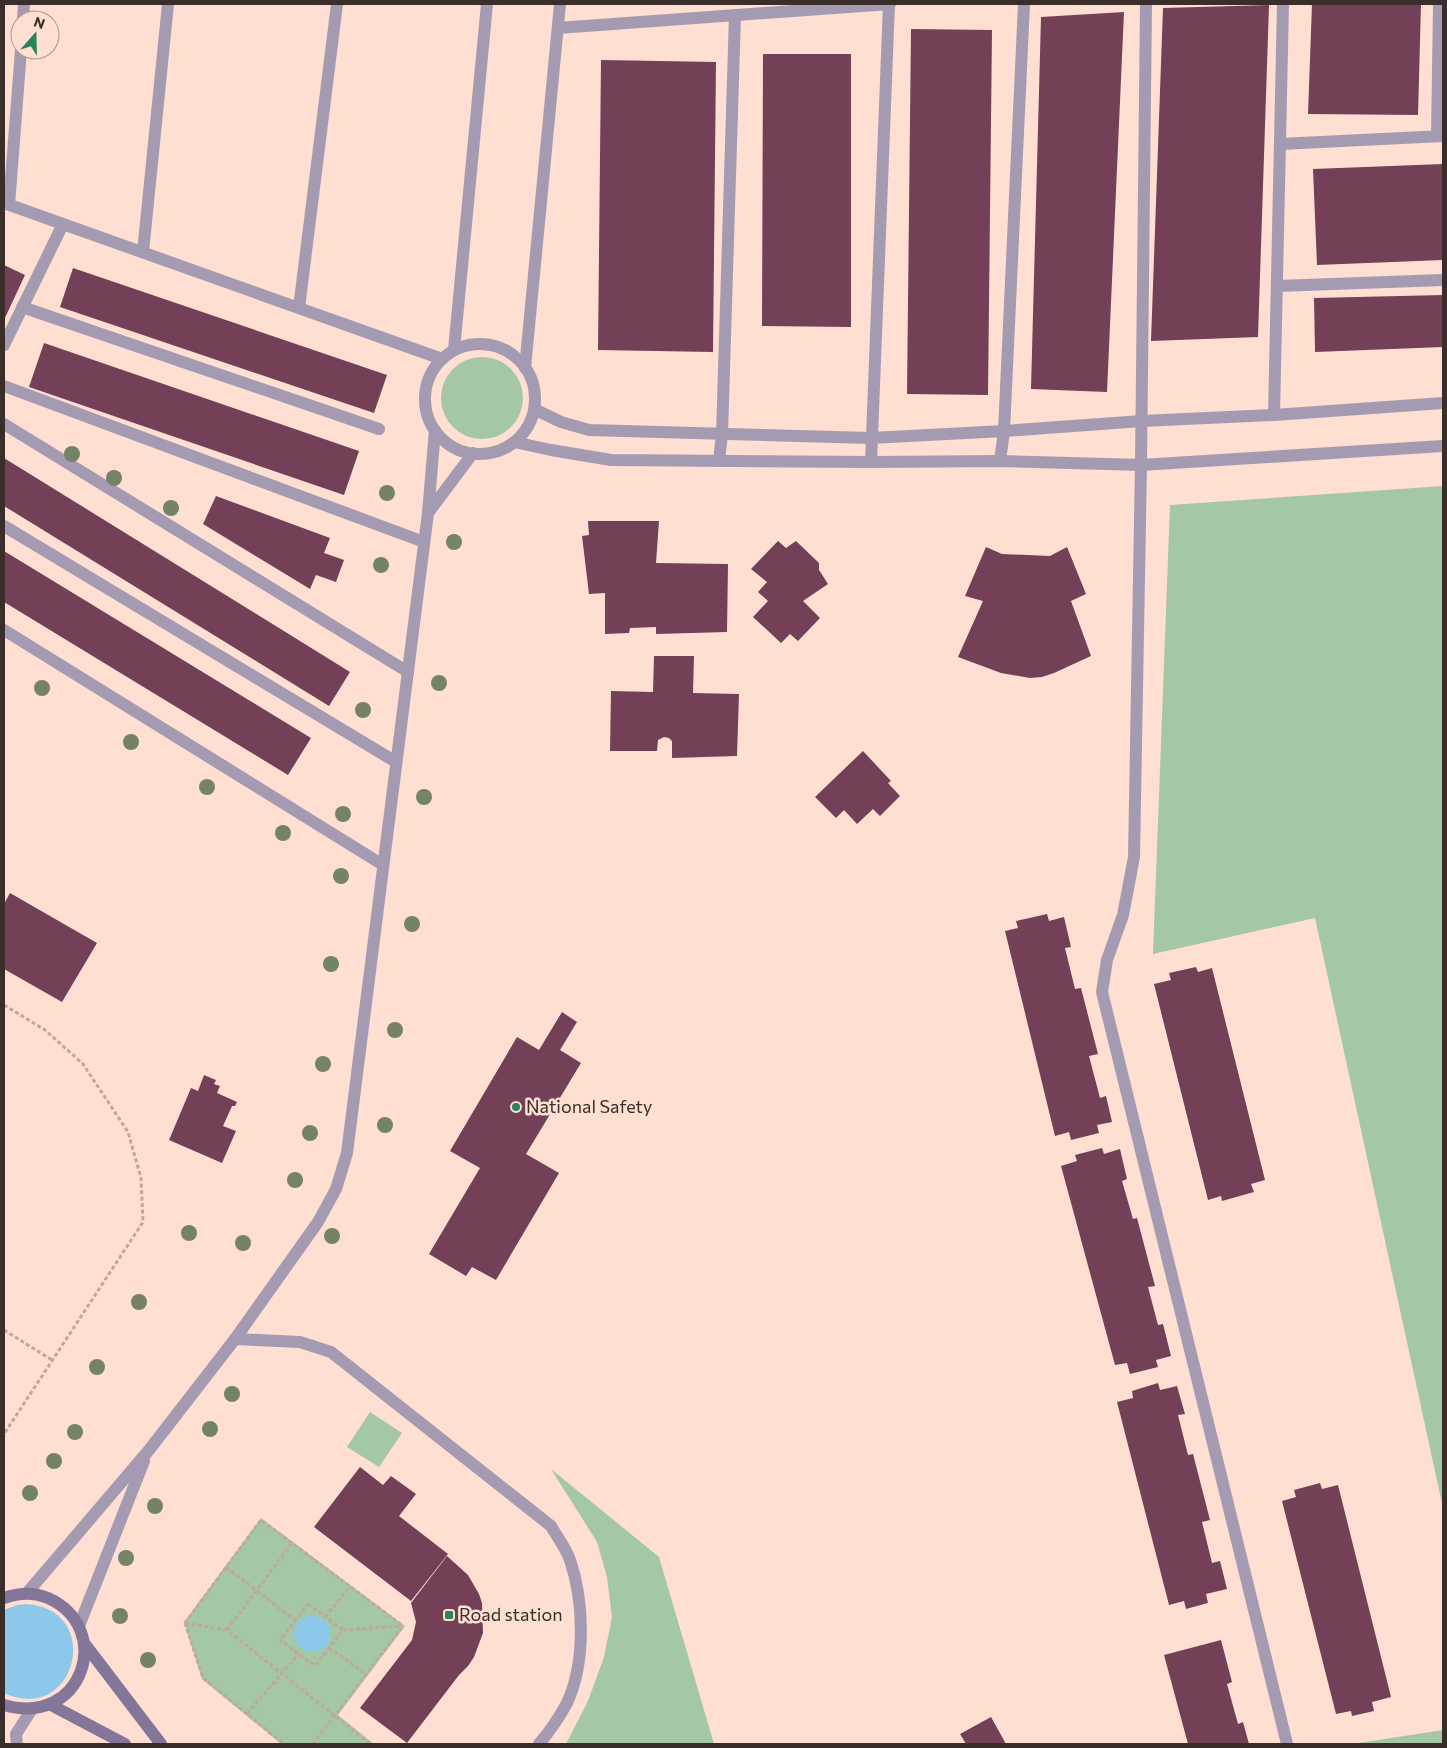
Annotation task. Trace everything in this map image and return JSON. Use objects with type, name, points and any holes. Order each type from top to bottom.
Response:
[{"type":"main road","points":[[6,1595],[27,1593],[43,1596],[57,1602],[69,1613],[78,1626],[84,1643],[161,1744]]},
{"type":"main road","points":[[4,1705],[17,1709],[32,1710],[51,1704],[64,1696],[74,1685],[81,1672],[84,1658],[84,1643]]},
{"type":"main road","points":[[51,1704],[125,1744]]},
{"type":"street","points":[[143,252],[168,4]]},
{"type":"street","points":[[299,308],[337,4]]},
{"type":"street","points":[[454,350],[487,4]]},
{"type":"street","points":[[525,368],[560,4]]},
{"type":"street","points":[[558,28],[890,4],[871,462]]},
{"type":"street","points":[[1000,461],[1004,431],[1024,4]]},
{"type":"street","points":[[1146,4],[1142,421],[1134,858],[1123,915],[1106,960],[1102,992],[1287,1744]]},
{"type":"street","points":[[1274,415],[1283,4]]},
{"type":"street","points":[[1280,144],[1440,136],[1439,4]]},
{"type":"street","points":[[719,461],[722,434],[735,15]]},
{"type":"street","points":[[20,60],[7,204],[442,359]]},
{"type":"street","points":[[4,344],[63,224]]},
{"type":"street","points":[[1277,286],[1443,280]]},
{"type":"street","points":[[22,307],[379,429]]},
{"type":"street","points":[[485,344],[501,348],[514,356],[525,368],[533,388],[534,409],[526,429],[514,442],[505,448],[492,453],[473,453],[458,449],[445,442],[435,430],[428,416],[425,401],[426,386],[432,372],[442,359],[454,350],[469,345],[485,344]]},
{"type":"street","points":[[4,386],[424,542]]},
{"type":"street","points":[[534,409],[561,422],[589,430],[871,438],[1142,421],[1274,415],[1443,403]]},
{"type":"street","points":[[4,424],[408,672]]},
{"type":"street","points":[[27,1593],[149,1450],[235,1339],[318,1222],[336,1189],[347,1153],[428,514],[435,430]]},
{"type":"street","points":[[514,442],[611,460],[1000,461],[1141,465],[1443,446]]},
{"type":"street","points":[[428,514],[473,453]]},
{"type":"street","points":[[4,526],[396,762]]},
{"type":"street","points":[[4,630],[383,865]]},
{"type":"street","points":[[235,1339],[300,1342],[331,1352],[551,1526],[569,1559],[578,1595],[581,1634],[576,1674],[567,1702],[554,1726],[539,1744]]},
{"type":"street","points":[[78,1626],[149,1450]]},
{"type":"street","points":[[17,1744],[16,1734],[32,1710]]},
{"type":"path","points":[[4,1005],[45,1030],[83,1064],[128,1132],[141,1178],[143,1222],[4,1434]]},
{"type":"path","points":[[4,1330],[52,1360]]},
{"type":"path","points":[[185,1623],[261,1520],[403,1626]]},
{"type":"path","points":[[227,1630],[292,1543]]},
{"type":"path","points":[[226,1567],[295,1620]]},
{"type":"path","points":[[325,1617],[350,1587]]},
{"type":"path","points":[[343,1630],[315,1666],[280,1640],[308,1604],[343,1630],[403,1626]]},
{"type":"path","points":[[185,1623],[227,1630],[370,1744]]},
{"type":"path","points":[[185,1623],[203,1678],[284,1744]]},
{"type":"path","points":[[313,1744],[403,1626]]},
{"type":"path","points":[[329,1648],[366,1674]]},
{"type":"path","points":[[247,1714],[298,1654]]},
{"type":"green space","points":[[482,357],[498,360],[511,369],[520,382],[523,398],[520,414],[511,427],[498,436],[482,439],[466,436],[453,427],[444,414],[441,398],[444,382],[453,369],[466,360]]},
{"type":"green space","points":[[1443,486],[1443,1508],[1315,918],[1153,954],[1170,505]]},
{"type":"green space","points":[[370,1412],[402,1433],[379,1467],[347,1447]]},
{"type":"green space","points":[[551,1469],[659,1557],[714,1744],[566,1744],[588,1701],[604,1657],[612,1617],[607,1577],[597,1542]]},
{"type":"green space","points":[[261,1518],[405,1626],[338,1715],[374,1744],[281,1744],[202,1679],[184,1622]]},
{"type":"green space","points":[[1443,1730],[1443,1744],[1352,1744]]},
{"type":"water","points":[[26,1604],[51,1611],[66,1625],[73,1643],[72,1663],[63,1681],[49,1694],[29,1699],[4,1693],[4,1610]]},
{"type":"water","points":[[312,1616],[325,1621],[330,1634],[325,1647],[312,1652],[299,1647],[294,1634],[299,1621]]},
{"type":"building","points":[[1312,4],[1421,4],[1418,115],[1308,114]]},
{"type":"building","points":[[1269,5],[1258,337],[1151,341],[1163,8]]},
{"type":"building","points":[[1124,12],[1107,392],[1031,389],[1041,17]]},
{"type":"building","points":[[911,29],[992,30],[988,395],[907,394]]},
{"type":"building","points":[[763,54],[851,54],[851,327],[762,326]]},
{"type":"building","points":[[601,60],[716,62],[713,352],[598,350]]},
{"type":"building","points":[[1443,164],[1443,260],[1317,265],[1313,169]]},
{"type":"building","points":[[4,265],[25,275],[4,320]]},
{"type":"building","points":[[73,268],[387,375],[374,413],[60,307]]},
{"type":"building","points":[[1443,295],[1443,347],[1315,352],[1314,298]]},
{"type":"building","points":[[44,343],[359,451],[344,495],[29,387]]},
{"type":"building","points":[[4,458],[350,672],[329,706],[4,506]]},
{"type":"building","points":[[216,496],[330,538],[324,553],[344,560],[336,582],[316,575],[310,589],[203,524]]},
{"type":"building","points":[[588,521],[659,521],[656,563],[728,564],[727,632],[656,634],[656,627],[630,628],[629,633],[605,634],[605,593],[589,594],[582,536],[589,535]]},
{"type":"building","points":[[778,541],[786,548],[796,541],[819,563],[819,570],[828,584],[803,601],[820,618],[798,641],[790,634],[781,643],[753,617],[768,601],[758,592],[767,582],[751,569]]},
{"type":"building","points":[[986,547],[1002,554],[1050,556],[1067,547],[1086,594],[1071,601],[1091,656],[1054,673],[1030,678],[1001,673],[958,657],[983,601],[965,596]]},
{"type":"building","points":[[4,551],[311,738],[288,775],[4,602]]},
{"type":"building","points":[[654,656],[694,656],[693,693],[739,694],[737,756],[672,758],[672,741],[664,737],[658,740],[657,751],[610,751],[611,691],[653,692]]},
{"type":"building","points":[[863,751],[891,781],[888,783],[900,796],[880,816],[873,809],[857,824],[844,810],[836,818],[815,797]]},
{"type":"building","points":[[10,893],[97,943],[62,1002],[4,969],[4,904]]},
{"type":"building","points":[[1047,914],[1049,921],[1064,917],[1071,947],[1065,948],[1075,989],[1081,988],[1098,1054],[1089,1056],[1100,1098],[1106,1096],[1112,1122],[1097,1125],[1099,1133],[1071,1140],[1069,1132],[1055,1136],[1005,931],[1018,928],[1016,921]]},
{"type":"building","points":[[1196,967],[1198,972],[1212,968],[1265,1180],[1251,1184],[1254,1192],[1222,1201],[1221,1196],[1208,1200],[1154,984],[1171,980],[1169,973]]},
{"type":"building","name":"National Safety","points":[[562,1012],[577,1022],[560,1050],[581,1063],[526,1154],[559,1173],[496,1280],[472,1267],[466,1276],[429,1254],[480,1168],[450,1151],[517,1037],[539,1050]]},
{"type":"building","points":[[204,1075],[216,1080],[214,1084],[220,1086],[217,1093],[237,1102],[235,1106],[232,1106],[223,1126],[236,1131],[222,1163],[169,1140],[191,1088],[198,1091]]},
{"type":"building","points":[[1102,1148],[1104,1154],[1120,1149],[1127,1179],[1122,1181],[1133,1219],[1137,1218],[1155,1286],[1148,1287],[1158,1325],[1163,1324],[1171,1356],[1156,1360],[1158,1367],[1130,1374],[1127,1363],[1115,1365],[1061,1166],[1077,1161],[1075,1155]]},
{"type":"building","points":[[1158,1383],[1160,1390],[1177,1386],[1185,1414],[1178,1415],[1188,1455],[1193,1454],[1210,1520],[1202,1522],[1212,1563],[1220,1561],[1227,1589],[1206,1594],[1208,1603],[1186,1609],[1184,1601],[1169,1605],[1117,1402],[1133,1398],[1132,1391]]},
{"type":"building","points":[[360,1467],[383,1485],[391,1476],[416,1494],[399,1516],[448,1554],[411,1601],[314,1527]]},
{"type":"building","points":[[1320,1483],[1322,1489],[1338,1485],[1391,1697],[1372,1702],[1374,1711],[1352,1716],[1351,1711],[1336,1714],[1282,1501],[1296,1497],[1294,1490]]},
{"type":"building","points":[[447,1556],[468,1575],[479,1594],[482,1603],[483,1633],[474,1657],[468,1666],[407,1743],[360,1708],[412,1640],[416,1622],[411,1603]]},
{"type":"building","points":[[1221,1640],[1232,1682],[1227,1684],[1238,1724],[1243,1722],[1249,1744],[1188,1744],[1164,1655]]},
{"type":"building","points":[[991,1717],[1006,1744],[966,1744],[960,1734]]},
{"type":"place","name":"National Safety","points":[[516,1107]]},
{"type":"place","name":"Road station","points":[[449,1615]]}]
